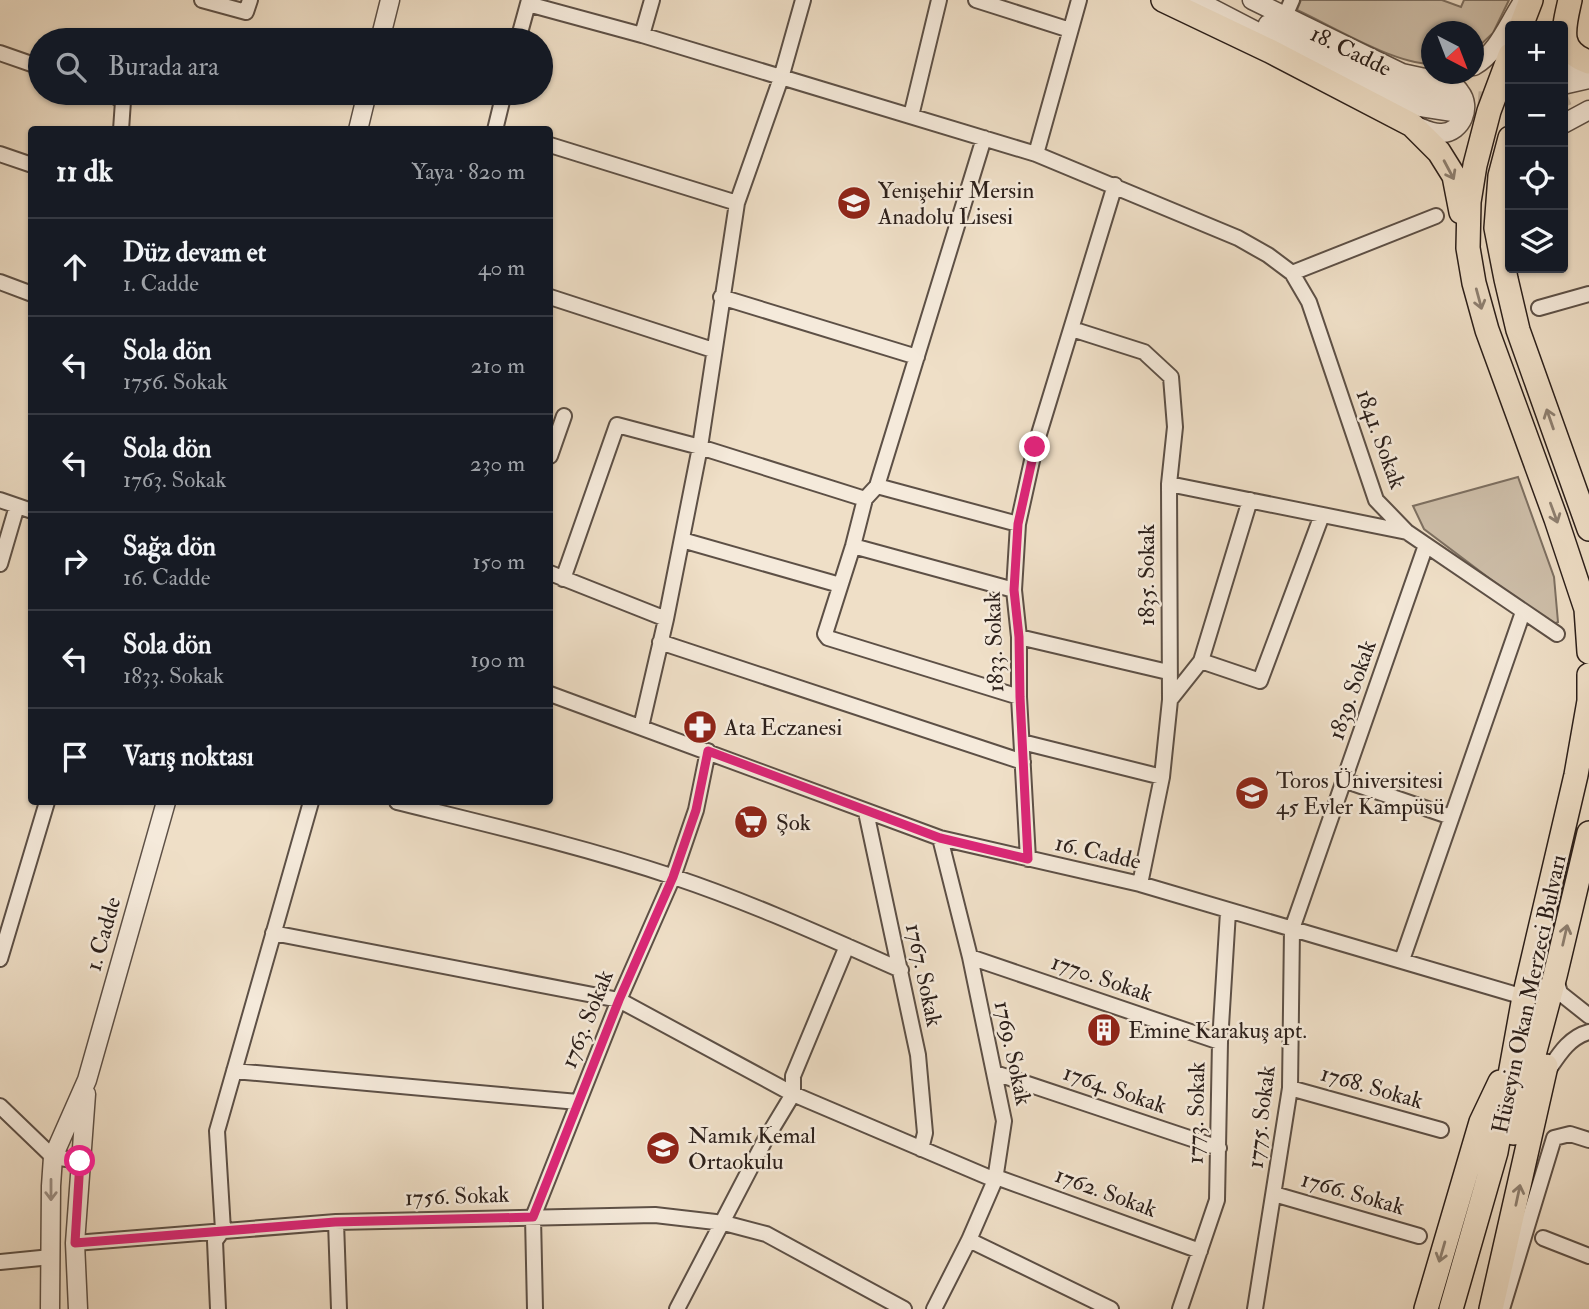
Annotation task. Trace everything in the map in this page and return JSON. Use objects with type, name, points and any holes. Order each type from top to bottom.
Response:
[{"type":"main road","points":[[1163,0],[1310,71],[1412,125],[1439,152],[1454,176],[1474,283],[1487,330],[1586,610],[1589,652]]},
{"type":"main road","points":[[1523,21],[1531,0]]},
{"type":"main road","points":[[1550,21],[1557,0]]},
{"type":"main road","points":[[1570,0],[1564,39],[1569,50],[1589,63]]},
{"type":"main road","points":[[1468,248],[1469,202],[1475,165],[1489,111],[1505,68]]},
{"type":"main road","points":[[1508,147],[1500,176],[1496,228],[1506,279],[1518,330],[1587,521]]},
{"type":"main road","name":"Hüseyin Okan Merzeci Bulvarı","points":[[1451,1309],[1496,1152],[1524,997],[1576,775],[1589,701],[1589,675]]},
{"type":"main road","name":"Hüseyin Okan Merzeci Bulvarı","points":[[1466,1309],[1555,976],[1589,833]]},
{"type":"main road","points":[[1491,1309],[1553,1032],[1555,976]]},
{"type":"main road","points":[[1426,1309],[1481,1122],[1515,1050]]},
{"type":"street","points":[[202,0],[246,12],[250,0]]},
{"type":"street","points":[[383,28],[390,0]]},
{"type":"street","points":[[642,35],[652,0]]},
{"type":"street","points":[[641,727],[666,619],[700,447],[737,203],[780,78],[803,0]]},
{"type":"street","points":[[911,116],[939,0]]},
{"type":"street","points":[[976,0],[1070,30]]},
{"type":"street","points":[[1037,154],[1079,0]]},
{"type":"street","name":"18. Cadde","points":[[1196,0],[1345,77],[1408,105],[1451,105],[1386,81],[1222,0]]},
{"type":"street","points":[[1252,0],[1288,8],[1402,73],[1421,76]]},
{"type":"street","points":[[1484,58],[1499,43],[1524,0]]},
{"type":"street","points":[[521,28],[528,2]]},
{"type":"street","name":"1841. Sokak","points":[[528,2],[1037,154],[1238,238],[1268,255],[1292,272],[1309,302],[1376,500],[1407,532],[1557,634]]},
{"type":"street","points":[[0,53],[28,63]]},
{"type":"street","points":[[1568,82],[1589,63]]},
{"type":"street","points":[[1568,84],[1589,79]]},
{"type":"street","points":[[1412,125],[1441,134],[1454,129],[1463,119],[1465,106],[1462,94],[1452,84]]},
{"type":"street","points":[[1568,85],[1589,91]]},
{"type":"street","points":[[121,126],[123,105]]},
{"type":"street","points":[[359,126],[364,105]]},
{"type":"street","points":[[497,126],[501,105]]},
{"type":"street","points":[[984,138],[877,486],[865,499],[825,634],[828,638],[1020,697]]},
{"type":"street","points":[[553,146],[737,203]]},
{"type":"street","points":[[0,154],[28,164]]},
{"type":"street","name":"1833. Sokak","points":[[1028,859],[1019,637],[1014,590],[1018,524],[1035,447],[1115,185]]},
{"type":"street","points":[[1506,279],[1508,210]]},
{"type":"street","points":[[1292,272],[1436,216]]},
{"type":"street","points":[[0,282],[28,292]]},
{"type":"street","points":[[1539,307],[1589,294]]},
{"type":"street","points":[[721,297],[918,357]]},
{"type":"street","points":[[553,298],[713,349]]},
{"type":"street","name":"1835. Sokak","points":[[1072,329],[1144,352],[1171,377],[1175,427],[1169,484],[1170,700],[1162,777],[1140,884]]},
{"type":"street","points":[[553,447],[564,416]]},
{"type":"street","points":[[666,619],[556,576],[617,425],[700,447],[865,499]]},
{"type":"street","points":[[1169,484],[1407,532]]},
{"type":"street","points":[[877,486],[1018,524]]},
{"type":"street","points":[[0,500],[28,510]]},
{"type":"street","points":[[1170,700],[1201,662],[1250,500]]},
{"type":"street","points":[[0,564],[17,506]]},
{"type":"street","points":[[1201,662],[1260,681],[1322,514]]},
{"type":"street","points":[[682,540],[840,585]]},
{"type":"street","name":"1839. Sokak","points":[[1292,929],[1346,781],[1426,545]]},
{"type":"street","points":[[853,546],[1014,590]]},
{"type":"street","points":[[1402,960],[1523,612]]},
{"type":"street","points":[[1019,637],[1168,672]]},
{"type":"street","points":[[660,642],[1023,762]]},
{"type":"street","name":"16. Cadde","points":[[553,695],[940,838],[1140,884],[1524,997]]},
{"type":"street","points":[[1022,743],[1162,777]]},
{"type":"street","name":"1763. Sokak","points":[[535,1309],[533,1217],[619,1000],[673,877],[696,810],[708,751]]},
{"type":"street","points":[[1346,781],[1451,817]]},
{"type":"street","points":[[0,959],[46,805]]},
{"type":"street","name":"1. Cadde","points":[[50,1309],[53,1157],[87,1080],[165,805]]},
{"type":"street","points":[[218,1309],[215,1241],[223,1230],[217,1131],[310,805]]},
{"type":"street","points":[[409,805],[499,827],[673,877],[752,905],[901,970]]},
{"type":"street","name":"1767. Sokak","points":[[866,812],[918,1055],[925,1133],[921,1149]]},
{"type":"street","name":"1769. Sokak","points":[[934,1309],[969,1240],[996,1178],[1004,1121],[970,957],[940,838]]},
{"type":"street","name":"1773. Sokak","points":[[1180,1309],[1217,1200],[1220,1042],[1228,912]]},
{"type":"street","name":"1775. Sokak","points":[[1255,1309],[1290,1088],[1292,929]]},
{"type":"street","name":"1762. Sokak","points":[[273,933],[619,1000],[793,1094],[996,1178],[1200,1251]]},
{"type":"street","points":[[677,1309],[764,1142],[793,1094],[793,1076],[846,946]]},
{"type":"street","name":"1770. Sokak","points":[[970,957],[1220,1042]]},
{"type":"street","points":[[1555,976],[1560,993],[1589,1016]]},
{"type":"street","points":[[1544,1076],[1567,1044],[1589,1032]]},
{"type":"street","points":[[234,1071],[578,1102]]},
{"type":"street","name":"1764. Sokak","points":[[995,1073],[1219,1148]]},
{"type":"street","name":"1. Cadde","points":[[78,1309],[75,1243],[87,1080]]},
{"type":"street","name":"1768. Sokak","points":[[1290,1088],[1441,1130]]},
{"type":"street","points":[[0,1106],[53,1157],[80,1161]]},
{"type":"street","points":[[1502,1309],[1554,1138],[1570,1134],[1589,1140]]},
{"type":"street","name":"1766. Sokak","points":[[1274,1194],[1419,1236]]},
{"type":"street","name":"1756. Sokak","points":[[75,1243],[335,1222],[655,1214],[724,1223],[766,1234],[904,1309]]},
{"type":"street","points":[[335,1222],[339,1309]]},
{"type":"street","points":[[1543,1238],[1589,1256]]},
{"type":"street","points":[[969,1240],[1111,1309]]},
{"type":"street","points":[[0,1262],[51,1257]]},
{"type":"shaded area","points":[[1301,0],[1442,0],[1461,7],[1464,0],[1509,0],[1493,33],[1484,42],[1484,21],[1421,21],[1421,63],[1381,51],[1297,10]]},
{"type":"shaded area","points":[[1518,477],[1554,577],[1558,622],[1551,625],[1424,529],[1413,506]]},
{"type":"tunnel","points":[[1451,98],[1505,99]]},
{"type":"tunnel","points":[[1453,112],[1486,116],[1505,114]]},
{"type":"place","name":"Yenişehir Mersin Anadolu Lisesi","points":[[854,203]]},
{"type":"place","name":"Ata Eczanesi","points":[[700,727]]},
{"type":"place","name":"Toros Üniversitesi 45 Evler Kampüsü","points":[[1252,793]]},
{"type":"place","name":"Şok","points":[[751,822]]},
{"type":"place","name":"Emine Karakuş apt.","points":[[1104,1030]]},
{"type":"place","name":"Namık Kemal Ortaokulu","points":[[663,1148]]},
{"type":"route","points":[[80,1161],[75,1243],[335,1222],[533,1217],[619,1000],[673,877],[696,810],[708,751],[940,838],[1028,859],[1019,637],[1014,590],[1018,524],[1035,447]]}]
